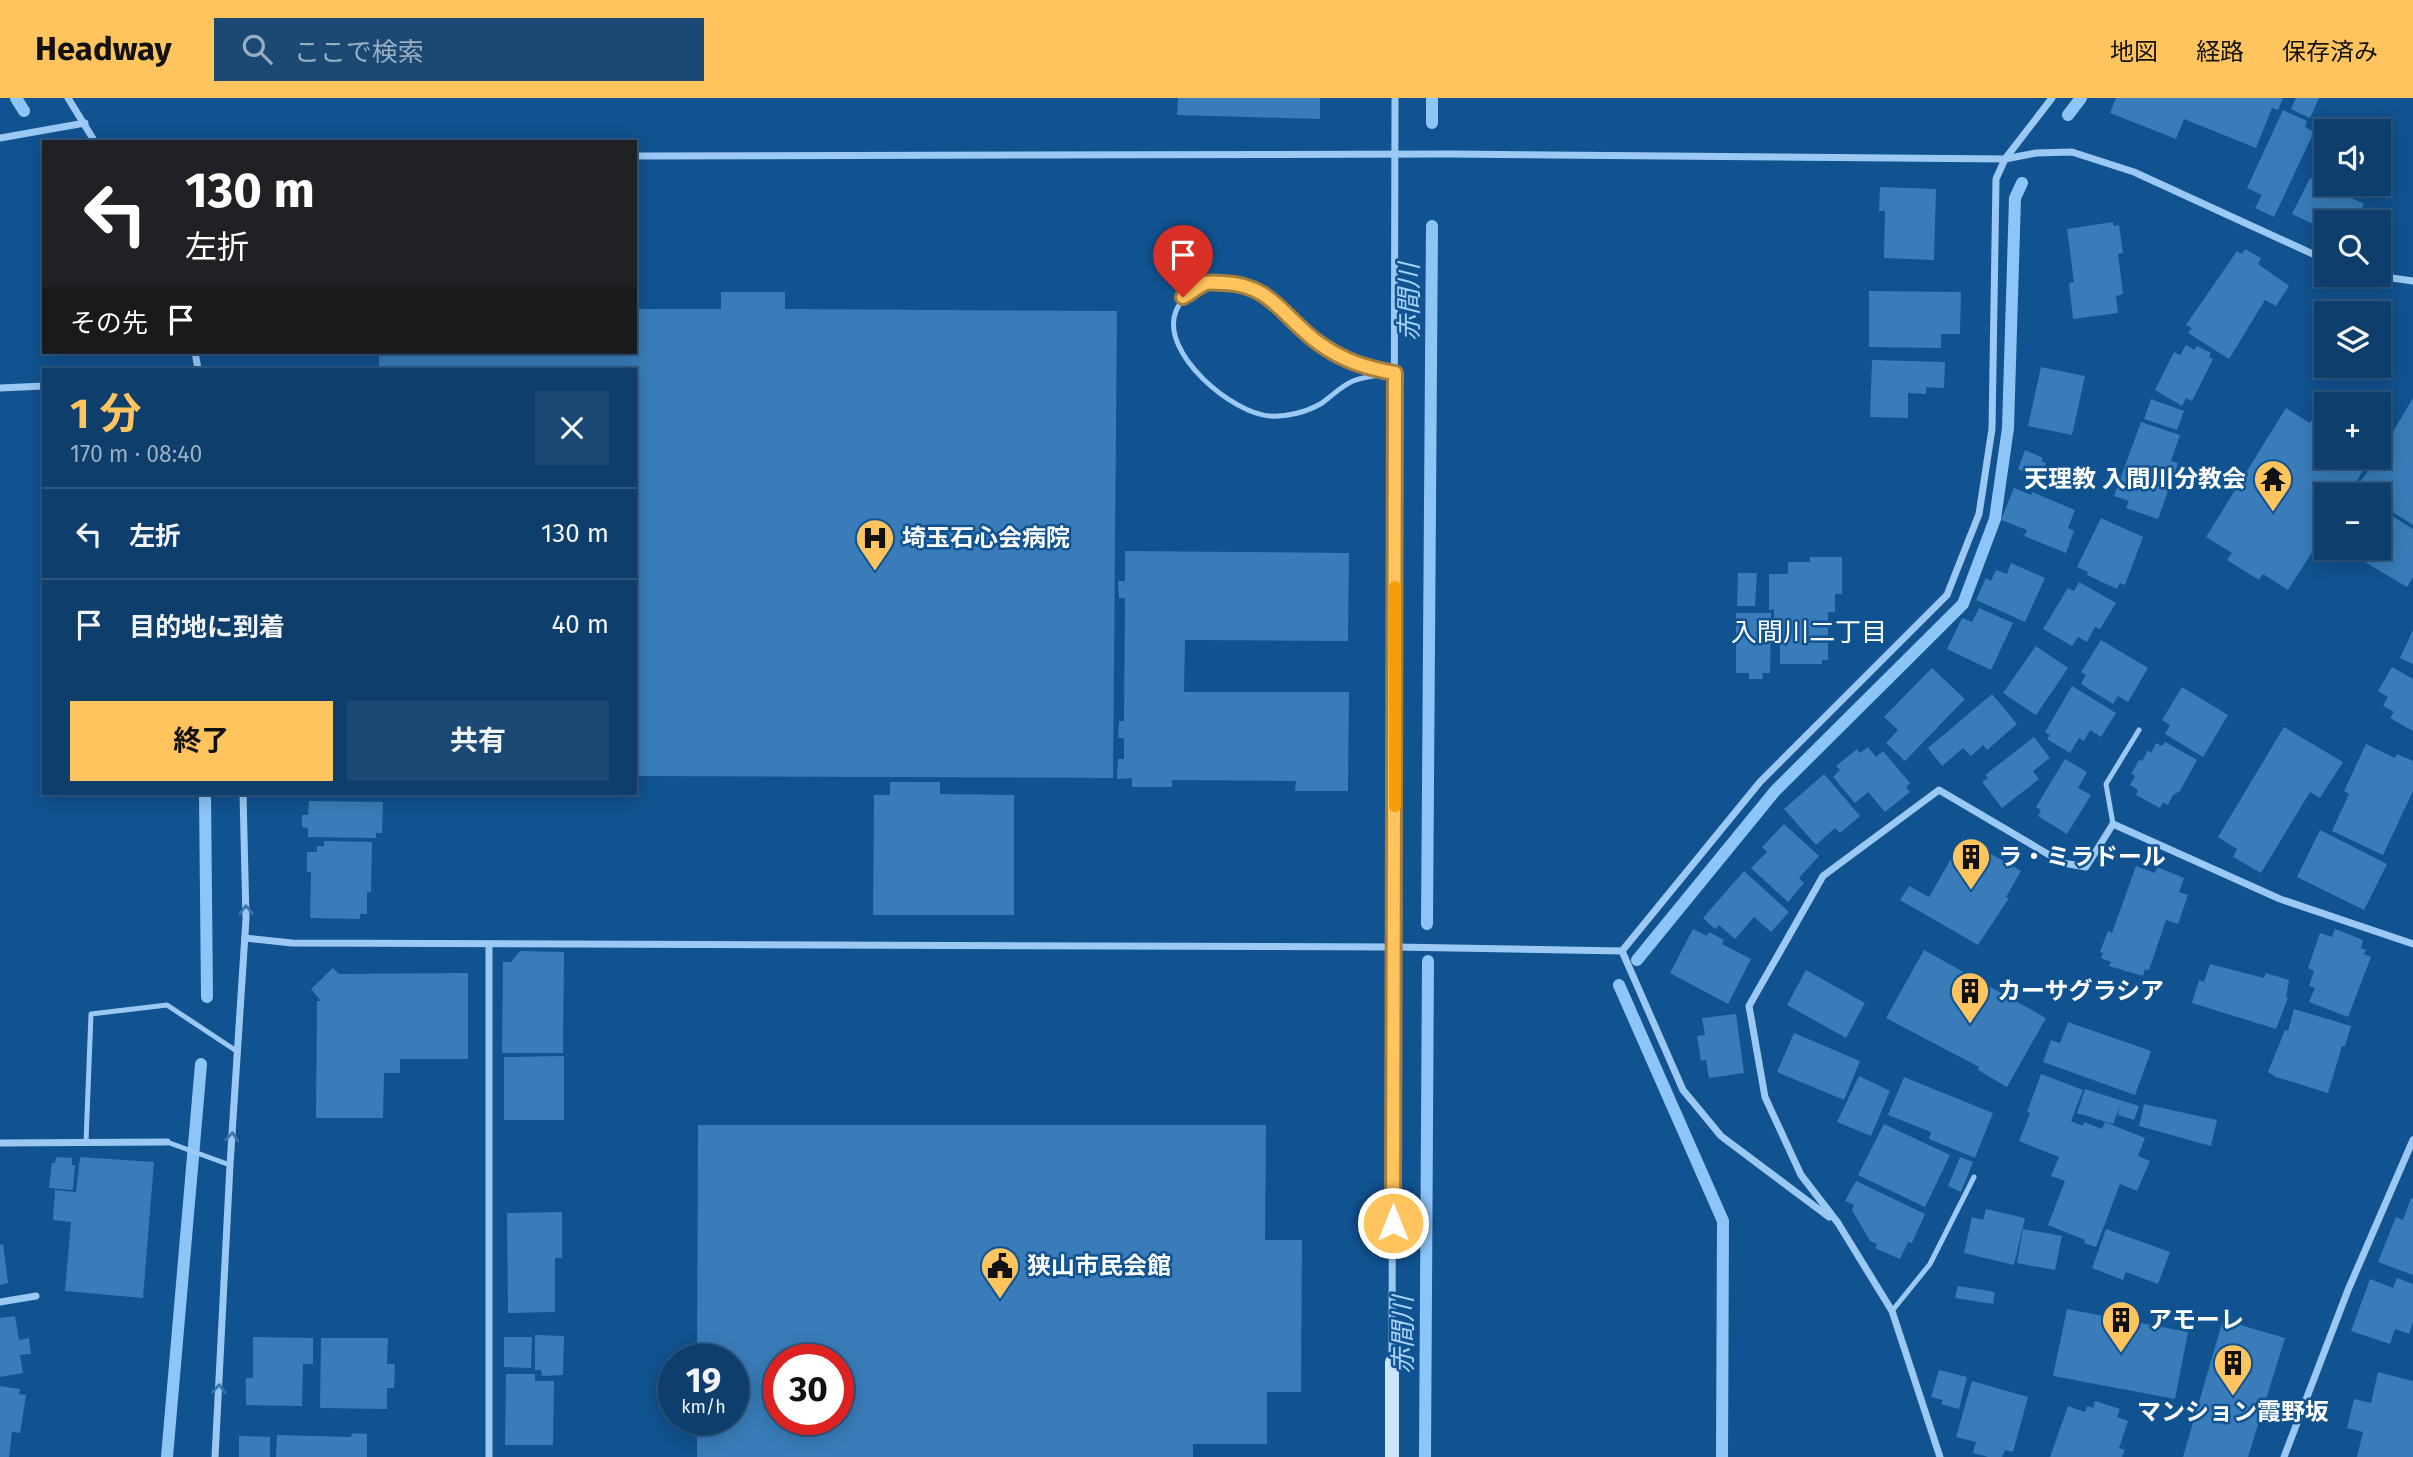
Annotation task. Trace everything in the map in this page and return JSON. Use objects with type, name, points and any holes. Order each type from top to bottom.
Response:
[{"type":"street","points":[[68,98],[94,140]]},
{"type":"street","points":[[1392,1457],[1395,98]]},
{"type":"street","points":[[1622,951],[1760,782],[1947,595],[1979,514],[1992,429],[1996,179],[2005,159],[2052,98]]},
{"type":"street","points":[[0,138],[85,123]]},
{"type":"street","points":[[637,156],[1395,155],[2005,159],[2036,153],[2072,152],[2134,172],[2314,254]]},
{"type":"street","points":[[2391,278],[2413,281]]},
{"type":"street","points":[[0,388],[42,386]]},
{"type":"street","points":[[1940,1457],[1921,1406],[1892,1311],[1838,1223],[1801,1175],[1765,1097],[1749,1006],[1823,876],[1939,790],[2063,863],[2086,867],[2113,824],[2280,899],[2413,944]]},
{"type":"street","points":[[215,1457],[245,938],[243,795]]},
{"type":"street","points":[[245,938],[292,943],[1395,947],[1622,951]]},
{"type":"street","points":[[489,944],[489,1457]]},
{"type":"street","points":[[1622,951],[1683,1090],[1721,1136],[1838,1223]]},
{"type":"street","points":[[2284,1457],[2348,1290],[2413,1140]]},
{"type":"street","points":[[0,1143],[167,1142]]},
{"type":"street","points":[[0,1302],[36,1297]]},
{"type":"lane","points":[[1207,283],[1235,284],[1258,290],[1280,306],[1318,343],[1342,358],[1364,368],[1395,373],[1352,381],[1321,404],[1292,415],[1269,416],[1246,409],[1228,398],[1189,366],[1177,345],[1174,313],[1183,297],[1207,283]]},
{"type":"lane","points":[[2113,824],[2106,784],[2139,730]]},
{"type":"lane","points":[[86,1142],[91,1014],[167,1005],[238,1052]]},
{"type":"lane","points":[[167,1142],[230,1166]]},
{"type":"lane","points":[[1892,1311],[1930,1264],[1974,1177]]},
{"type":"building","points":[[1178,98],[1320,98],[1320,119],[1177,115]]},
{"type":"building","points":[[2116,98],[2283,98],[2278,110],[2272,108],[2256,148],[2184,119],[2176,139],[2110,113]]},
{"type":"building","points":[[2296,98],[2319,98],[2310,118],[2291,109]]},
{"type":"building","points":[[2283,110],[2307,121],[2305,127],[2314,132],[2274,217],[2255,208],[2262,195],[2247,188]]},
{"type":"building","points":[[2310,178],[2314,180],[2314,196],[2347,196],[2364,204],[2361,210],[2314,210],[2314,224],[2292,214]]},
{"type":"building","points":[[1880,187],[1936,189],[1934,260],[1884,258],[1885,211],[1879,211]]},
{"type":"building","points":[[2113,222],[2114,226],[2119,225],[2123,253],[2118,254],[2123,294],[2116,296],[2118,313],[2073,319],[2069,283],[2074,282],[2067,229]]},
{"type":"building","points":[[2245,249],[2261,258],[2258,264],[2289,286],[2276,306],[2265,300],[2229,359],[2188,333],[2192,328],[2186,325],[2237,251],[2242,254]]},
{"type":"building","points":[[1869,291],[1961,292],[1960,334],[1941,334],[1941,348],[1869,347]]},
{"type":"building","name":"埼玉石心会病院","points":[[721,292],[785,292],[785,309],[1117,311],[1113,778],[637,776],[637,368],[379,368],[379,354],[637,354],[637,309],[721,309]]},
{"type":"building","points":[[2186,345],[2194,350],[2197,346],[2211,353],[2209,357],[2213,359],[2192,401],[2186,398],[2182,406],[2155,390],[2174,352],[2180,355]]},
{"type":"building","points":[[1872,360],[1945,362],[1944,388],[1926,387],[1926,394],[1908,393],[1908,418],[1870,417]]},
{"type":"building","points":[[2041,367],[2085,376],[2072,435],[2028,426]]},
{"type":"building","points":[[2413,398],[2413,525],[2391,511],[2391,483],[2359,483],[2369,469],[2391,469],[2391,435]]},
{"type":"building","points":[[2151,399],[2184,411],[2177,430],[2144,419]]},
{"type":"building","name":"天理教 入間川分教会","points":[[2286,408],[2310,423],[2314,416],[2314,469],[2364,469],[2355,483],[2314,483],[2314,549],[2288,590],[2263,574],[2259,580],[2227,560],[2232,553],[2206,537]]},
{"type":"building","points":[[2141,422],[2180,435],[2171,461],[2178,463],[2158,519],[2126,508],[2129,501],[2114,496]]},
{"type":"building","points":[[2025,450],[2043,458],[2041,461],[2046,463],[2040,478],[2018,469]]},
{"type":"building","points":[[2014,488],[2031,495],[2032,492],[2075,510],[2068,528],[2074,531],[2066,553],[2024,536],[2027,530],[2001,520]]},
{"type":"building","points":[[2391,515],[2413,529],[2413,577],[2407,587],[2361,560],[2391,560]]},
{"type":"building","points":[[2101,518],[2143,537],[2125,585],[2120,583],[2117,589],[2087,575],[2088,572],[2077,567]]},
{"type":"building","points":[[1125,551],[1349,553],[1348,641],[1185,640],[1184,692],[1349,692],[1348,791],[1295,791],[1296,781],[1172,780],[1172,787],[1132,787],[1132,778],[1117,779],[1118,759],[1124,759],[1124,738],[1118,738],[1119,721],[1124,721],[1125,598],[1119,598],[1118,581],[1125,581]]},
{"type":"building","points":[[1810,557],[1842,557],[1842,594],[1835,594],[1835,612],[1828,612],[1828,660],[1822,660],[1822,664],[1780,664],[1780,639],[1774,639],[1774,609],[1769,610],[1769,574],[1788,574],[1788,562],[1810,562]]},
{"type":"building","points":[[2011,563],[2045,578],[2025,622],[1976,600],[1986,578],[1991,581],[1996,570],[2007,574]]},
{"type":"building","points":[[1738,573],[1757,573],[1755,606],[1737,606]]},
{"type":"building","points":[[2079,582],[2116,603],[2100,629],[2095,627],[2087,642],[2078,637],[2072,646],[2043,629],[2068,588],[2074,591]]},
{"type":"building","points":[[1979,608],[2013,623],[1991,670],[1947,649],[1962,618],[1972,622]]},
{"type":"building","points":[[1736,613],[1771,613],[1770,673],[1762,673],[1763,679],[1749,679],[1749,673],[1736,673]]},
{"type":"building","points":[[2413,630],[2413,664],[2400,658]]},
{"type":"building","points":[[2101,640],[2148,668],[2128,702],[2118,696],[2113,704],[2081,684],[2086,675],[2081,672]]},
{"type":"building","points":[[2036,646],[2068,668],[2036,715],[2003,693]]},
{"type":"building","points":[[2392,667],[2413,679],[2413,731],[2390,718],[2394,712],[2383,706],[2388,697],[2378,691]]},
{"type":"building","points":[[1932,668],[1965,699],[1905,761],[1886,743],[1898,730],[1884,717]]},
{"type":"building","points":[[2072,686],[2116,713],[2101,737],[2090,730],[2084,741],[2079,738],[2070,753],[2047,739],[2050,735],[2045,732]]},
{"type":"building","points":[[2182,687],[2228,715],[2203,757],[2165,734],[2170,725],[2162,720]]},
{"type":"building","points":[[1992,694],[2017,724],[1987,750],[1983,745],[1971,756],[1963,748],[1942,766],[1928,748]]},
{"type":"building","points":[[2284,727],[2343,762],[2320,798],[2310,792],[2261,873],[2233,857],[2237,849],[2218,837]]},
{"type":"building","points":[[2034,737],[2050,758],[2033,771],[2039,779],[2002,808],[1982,782],[1988,778],[1985,775]]},
{"type":"building","points":[[2165,742],[2197,760],[2180,791],[2173,795],[2168,805],[2163,803],[2160,808],[2136,795],[2138,790],[2130,785],[2135,776],[2131,774],[2139,760],[2142,761],[2148,750],[2151,753],[2156,743],[2162,746]]},
{"type":"building","points":[[2366,744],[2395,758],[2397,754],[2413,761],[2413,791],[2383,855],[2332,831],[2349,794],[2344,791]]},
{"type":"building","points":[[1868,747],[1876,757],[1883,751],[1910,783],[1906,787],[1910,792],[1885,812],[1868,792],[1855,803],[1833,777],[1840,770],[1836,766],[1857,749],[1860,753]]},
{"type":"building","points":[[2065,759],[2087,772],[2078,788],[2091,795],[2067,834],[2038,816],[2041,810],[2036,807]]},
{"type":"building","points":[[1824,774],[1860,816],[1840,833],[1835,828],[1816,845],[1784,809]]},
{"type":"building","points":[[890,782],[940,782],[940,794],[1014,795],[1014,915],[873,915],[874,795],[890,795]]},
{"type":"building","points":[[309,801],[383,802],[382,833],[376,833],[376,838],[308,837],[308,828],[302,827],[302,815],[308,815]]},
{"type":"building","points":[[1784,824],[1819,856],[1799,878],[1804,883],[1788,902],[1751,868],[1767,852],[1762,847]]},
{"type":"building","points":[[2320,830],[2387,864],[2364,910],[2297,877]]},
{"type":"building","name":"ラ・ミラドール","points":[[1963,838],[2021,871],[2006,897],[2009,898],[1978,945],[1900,900],[1909,886],[1929,897]]},
{"type":"building","points":[[324,841],[372,842],[371,892],[367,892],[367,914],[360,914],[360,919],[310,918],[311,872],[307,872],[307,852],[317,852],[317,846],[324,846]]},
{"type":"building","points":[[2136,866],[2155,873],[2157,867],[2184,878],[2179,892],[2188,895],[2178,924],[2166,920],[2149,970],[2145,969],[2143,976],[2109,966],[2111,962],[2101,958],[2103,953],[2100,952],[2108,931],[2112,933]]},
{"type":"building","points":[[1744,871],[1789,912],[1771,932],[1754,917],[1735,939],[1719,925],[1715,929],[1703,918]]},
{"type":"building","points":[[1693,929],[1707,936],[1709,932],[1724,940],[1722,944],[1751,959],[1728,1004],[1670,973]]},
{"type":"building","points":[[2335,929],[2363,940],[2361,948],[2366,950],[2364,954],[2371,957],[2348,1017],[2309,1002],[2315,988],[2309,986],[2314,971],[2308,968],[2320,933],[2332,937]]},
{"type":"building","name":"カーサグラシア","points":[[1924,950],[2046,1018],[2007,1087],[1978,1070],[1979,1067],[1886,1018]]},
{"type":"building","points":[[520,951],[564,952],[563,1053],[502,1053],[503,962],[511,962]]},
{"type":"building","points":[[2210,964],[2264,978],[2266,973],[2289,980],[2288,998],[2276,1029],[2192,1003],[2199,980],[2204,982]]},
{"type":"building","points":[[333,968],[339,974],[468,973],[468,1059],[400,1059],[400,1073],[384,1073],[383,1118],[316,1118],[317,1001],[321,1001],[311,989]]},
{"type":"building","points":[[1806,970],[1865,1003],[1846,1038],[1787,1005]]},
{"type":"building","points":[[2294,1009],[2351,1026],[2328,1093],[2268,1072],[2285,1030],[2288,1031]]},
{"type":"building","points":[[1736,1014],[1744,1073],[1709,1078],[1706,1060],[1701,1061],[1697,1036],[1705,1035],[1702,1018]]},
{"type":"building","points":[[2068,1022],[2151,1051],[2135,1095],[2043,1062],[2051,1040],[2060,1043]]},
{"type":"building","points":[[1794,1033],[1860,1061],[1844,1100],[1777,1072]]},
{"type":"building","points":[[564,1056],[564,1120],[504,1120],[504,1057]]},
{"type":"building","points":[[2041,1074],[2083,1090],[2071,1121],[2083,1126],[2084,1122],[2102,1129],[2105,1122],[2145,1138],[2138,1156],[2150,1161],[2137,1191],[2120,1184],[2096,1247],[2048,1225],[2065,1181],[2051,1176],[2059,1157],[2019,1141]]},
{"type":"building","points":[[1859,1076],[1890,1091],[1871,1136],[1837,1122]]},
{"type":"building","points":[[1904,1077],[1993,1113],[1975,1158],[1929,1139],[1931,1132],[1888,1115]]},
{"type":"building","points":[[2085,1089],[2139,1106],[2134,1120],[2118,1115],[2120,1106],[2113,1124],[2077,1113]]},
{"type":"building","points":[[2144,1104],[2217,1120],[2211,1146],[2139,1126]]},
{"type":"building","points":[[1884,1124],[1950,1155],[1925,1207],[1858,1175]]},
{"type":"building","name":"狭山市民会館","points":[[698,1125],[1266,1125],[1265,1240],[1302,1240],[1301,1392],[1267,1392],[1267,1444],[1193,1444],[1193,1457],[697,1457],[697,1435],[749,1435],[749,1344],[697,1344]]},
{"type":"building","points":[[56,1157],[72,1158],[72,1165],[75,1165],[73,1190],[49,1188],[52,1163],[55,1163]]},
{"type":"building","points":[[80,1157],[154,1162],[143,1298],[65,1291],[71,1222],[53,1220],[55,1190],[76,1192]]},
{"type":"building","points":[[1960,1157],[1973,1162],[1961,1192],[1948,1186]]},
{"type":"building","points":[[1856,1181],[1925,1214],[1912,1243],[1908,1242],[1900,1259],[1875,1248],[1877,1244],[1870,1241],[1852,1210],[1854,1205],[1845,1201]]},
{"type":"building","points":[[2411,1198],[2413,1275],[2378,1262],[2396,1217],[2403,1220]]},
{"type":"building","points":[[1986,1209],[2025,1218],[2014,1265],[1964,1253],[1972,1217],[1983,1220]]},
{"type":"building","points":[[562,1212],[562,1258],[555,1258],[555,1312],[508,1313],[507,1213]]},
{"type":"building","points":[[2023,1229],[2062,1236],[2055,1270],[2017,1263]]},
{"type":"building","points":[[2106,1229],[2170,1252],[2158,1284],[2126,1272],[2123,1280],[2092,1268]]},
{"type":"building","points":[[3,1244],[8,1283],[0,1285],[0,1245]]},
{"type":"building","points":[[2397,1278],[2413,1284],[2413,1322],[2409,1334],[2395,1329],[2390,1344],[2351,1331],[2370,1279],[2393,1288]]},
{"type":"building","points":[[1958,1286],[1995,1292],[1993,1304],[1955,1298]]},
{"type":"building","name":"アモーレ","points":[[2067,1309],[2188,1332],[2175,1399],[2053,1376]]},
{"type":"building","points":[[15,1316],[19,1340],[29,1338],[31,1354],[20,1355],[23,1373],[0,1377],[0,1318]]},
{"type":"building","name":"マンション霞野坂","points":[[2223,1320],[2285,1338],[2248,1457],[2183,1457]]},
{"type":"building","points":[[535,1335],[564,1336],[563,1375],[542,1376],[541,1370],[535,1370]]},
{"type":"building","points":[[253,1337],[313,1338],[313,1364],[303,1364],[302,1406],[246,1405],[246,1378],[253,1378]]},
{"type":"building","points":[[504,1337],[532,1337],[531,1368],[504,1367]]},
{"type":"building","points":[[321,1338],[388,1338],[387,1364],[395,1364],[394,1388],[387,1388],[387,1409],[320,1408]]},
{"type":"building","points":[[1939,1370],[1967,1377],[1959,1409],[1941,1404],[1943,1400],[1931,1397]]},
{"type":"building","points":[[2378,1372],[2413,1381],[2413,1457],[2357,1457],[2363,1432],[2347,1428],[2354,1399],[2371,1403]]},
{"type":"building","points":[[506,1374],[535,1374],[535,1381],[554,1381],[553,1445],[505,1445]]},
{"type":"building","points":[[1972,1381],[2028,1397],[2013,1452],[2005,1450],[2002,1457],[1988,1457],[1973,1453],[1976,1442],[1956,1437]]},
{"type":"building","points":[[0,1386],[20,1389],[19,1394],[26,1395],[20,1433],[12,1432],[9,1457],[0,1457]]},
{"type":"building","points":[[2095,1401],[2120,1409],[2117,1417],[2128,1421],[2119,1448],[2125,1450],[2122,1457],[2050,1457],[2068,1406],[2085,1412],[2087,1406],[2093,1408]]},
{"type":"building","points":[[352,1433],[367,1434],[367,1457],[276,1457],[277,1435],[351,1437]]},
{"type":"building","points":[[239,1436],[270,1437],[270,1457],[239,1457]]},
{"type":"waterway","points":[[16,98],[24,111]]},
{"type":"waterway","name":"赤間川","points":[[1432,98],[1432,123]]},
{"type":"waterway","points":[[2068,115],[2081,98]]},
{"type":"waterway","points":[[1637,960],[1775,791],[1963,604],[1995,519],[2008,428],[2015,198],[2022,183]]},
{"type":"waterway","name":"赤間川","points":[[1427,924],[1432,226]]},
{"type":"waterway","points":[[205,795],[207,997]]},
{"type":"waterway","name":"赤間川","points":[[1425,1457],[1428,961]]},
{"type":"waterway","points":[[1619,985],[1723,1221],[1722,1457]]},
{"type":"waterway","points":[[167,1457],[201,1064]]},
{"type":"slow traffic","points":[[1395,587],[1395,806]]},
{"type":"place","name":"天理教 入間川分教会","points":[[2273,513]]},
{"type":"place","name":"埼玉石心会病院","points":[[875,572]]},
{"type":"place","name":"ラ・ミラドール","points":[[1971,891]]},
{"type":"place","name":"カーサグラシア","points":[[1970,1025]]},
{"type":"place","name":"狭山市民会館","points":[[1000,1300]]},
{"type":"place","name":"アモーレ","points":[[2121,1354]]},
{"type":"place","name":"マンション霞野坂","points":[[2233,1397]]},
{"type":"district","name":"入間川二丁目","points":[[1809,632]]},
{"type":"route","points":[[1183,297],[1207,283],[1235,284],[1258,290],[1280,306],[1318,343],[1342,358],[1364,368],[1395,373],[1393,1223]]}]
